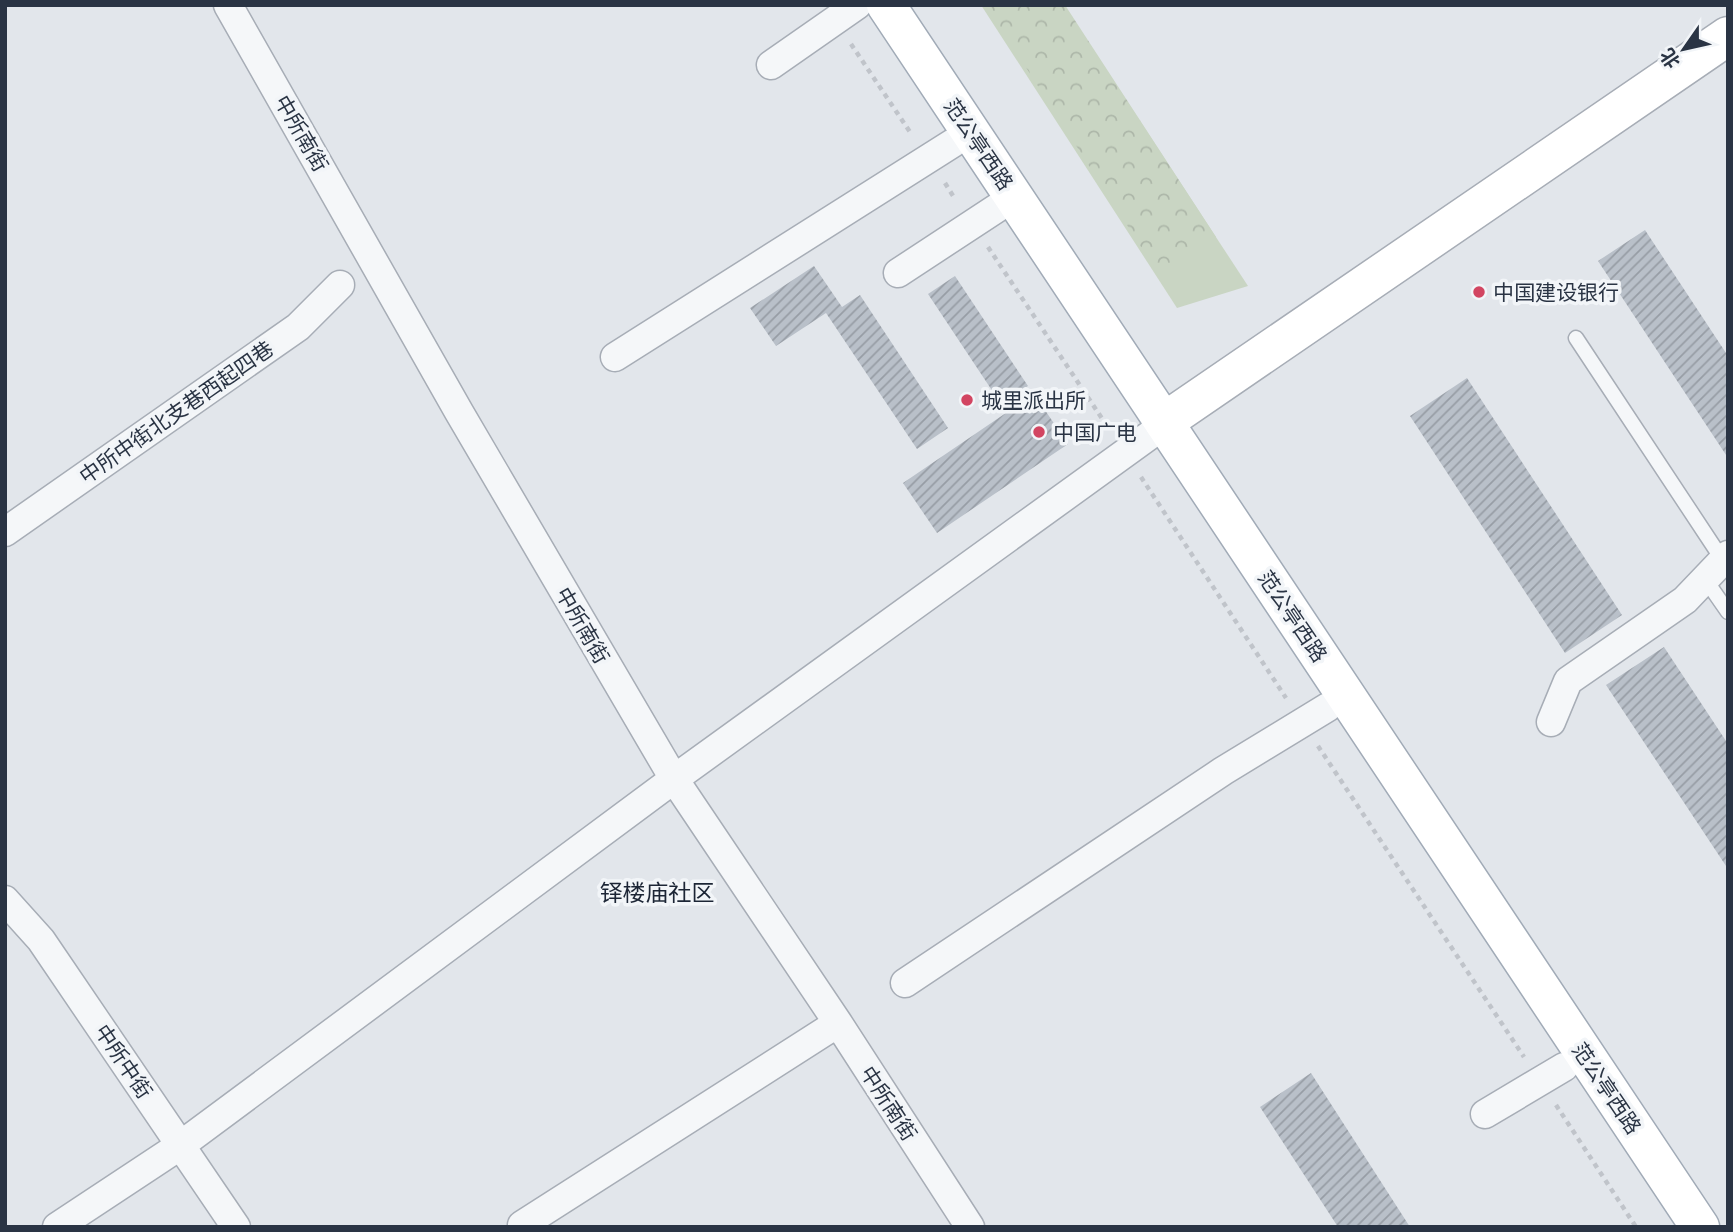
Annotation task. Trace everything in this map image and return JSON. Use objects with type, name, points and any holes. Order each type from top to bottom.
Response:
[{"type":"main road","name":"范公亭西路","points":[[886,5],[1315,715],[1553,1075],[1670,1227]]},
{"type":"main road","name":"范公亭西路","points":[[855,17],[937,154],[997,208],[1146,437],[1700,1227]]},
{"type":"main road","points":[[1146,437],[1728,36]]},
{"type":"street","name":"中所南街","points":[[228,5],[459,412],[674,779],[838,1023],[970,1227]]},
{"type":"street","points":[[771,65],[855,17]]},
{"type":"street","points":[[615,357],[937,154]]},
{"type":"street","points":[[898,273],[997,208]]},
{"type":"street","name":"中所中街北支巷西起四巷","points":[[5,532],[298,327],[340,285]]},
{"type":"street","points":[[57,1227],[181,1145],[674,779],[1146,437]]},
{"type":"street","points":[[1551,722],[1568,681],[1685,600],[1718,564]]},
{"type":"street","points":[[905,983],[1223,771],[1315,715]]},
{"type":"street","name":"中所中街","points":[[5,900],[41,940],[236,1227]]},
{"type":"street","points":[[522,1226],[838,1023]]},
{"type":"street","points":[[1485,1114],[1553,1075]]},
{"type":"lane","points":[[1576,338],[1718,564],[1728,612]]},
{"type":"path","points":[[855,17],[937,154],[956,200]]},
{"type":"path","points":[[987,246],[1146,437],[1315,715],[1553,1075],[1636,1227]]},
{"type":"green space","points":[[981,5],[1064,5],[1248,286],[1177,308]]},
{"type":"green space","points":[[986,5],[1065,5],[1216,237],[1159,275]]},
{"type":"building","points":[[1645,230],[1728,356],[1728,458],[1598,261]]},
{"type":"building","points":[[814,266],[842,307],[860,295],[948,428],[917,449],[826,313],[776,346],[750,308]]},
{"type":"building","points":[[955,276],[1028,386],[1001,404],[928,294]]},
{"type":"building","points":[[1467,378],[1622,615],[1565,653],[1410,416]]},
{"type":"building","points":[[1034,394],[1068,444],[937,533],[903,483]]},
{"type":"building","points":[[1664,647],[1728,744],[1728,869],[1606,685]]},
{"type":"building","points":[[1311,1073],[1410,1227],[1338,1227],[1260,1107]]},
{"type":"place","name":"中国建设银行","points":[[1479,292]]},
{"type":"place","name":"城里派出所","points":[[967,400]]},
{"type":"place","name":"中国广电","points":[[1039,432]]},
{"type":"district","name":"铎楼庙社区","points":[[657,892]]}]
